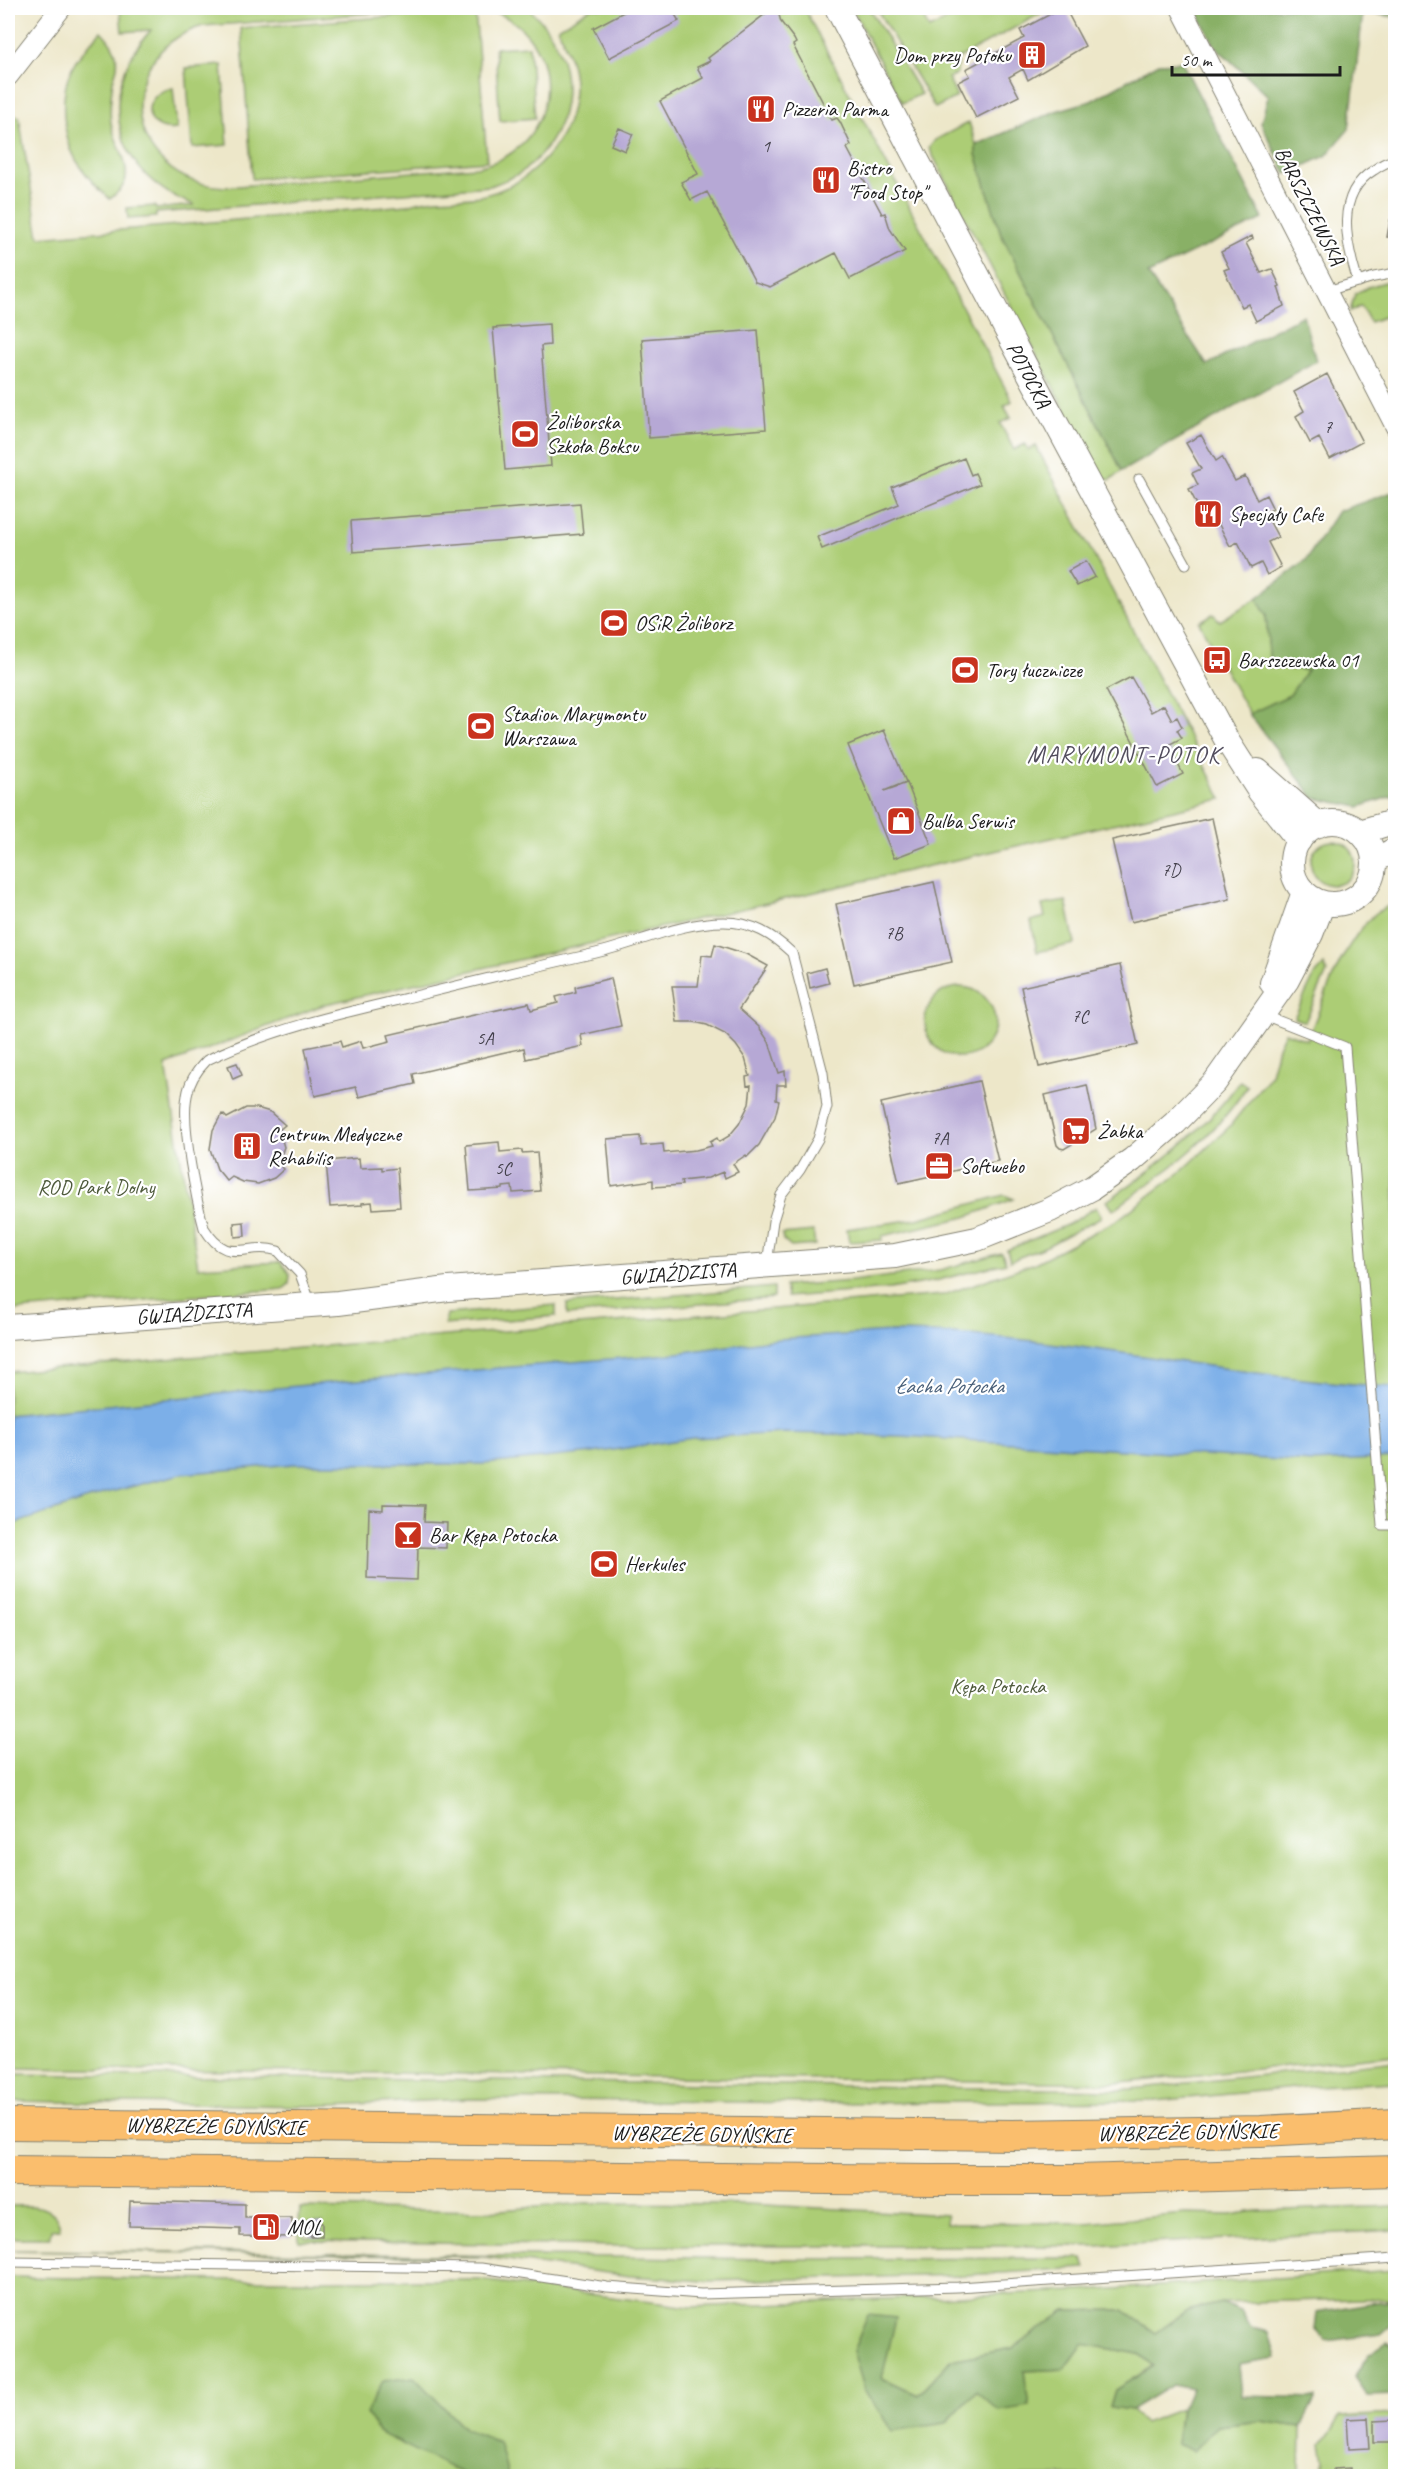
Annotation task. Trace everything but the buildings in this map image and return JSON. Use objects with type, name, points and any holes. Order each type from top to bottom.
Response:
[{"type":"main road","name":"WYBRZEŻE GDYŃSKIE","points":[[8,2124],[978,2135],[1226,2132],[1395,2124]]},
{"type":"main road","name":"WYBRZEŻE GDYŃSKIE","points":[[8,2171],[604,2179],[963,2180],[1238,2177],[1395,2171]]},
{"type":"street","points":[[8,76],[61,8]]},
{"type":"street","name":"POTOCKA","points":[[837,8],[1033,381],[1226,740],[1260,792],[1299,841]]},
{"type":"street","name":"BARSZCZEWSKA","points":[[1181,8],[1395,427]]},
{"type":"street","name":"POTOCKA","points":[[1226,740],[1270,783],[1319,825]]},
{"type":"street","points":[[1360,832],[1395,821]]},
{"type":"street","points":[[1336,822],[1353,827],[1360,832],[1370,845],[1374,861],[1373,874],[1367,886],[1358,896],[1341,904],[1314,898],[1294,876],[1292,858],[1299,841],[1308,831],[1319,825],[1336,822]]},
{"type":"street","points":[[1374,861],[1395,849]]},
{"type":"street","name":"GWIAŹDZISTA","points":[[8,1327],[311,1304],[448,1289],[895,1256],[977,1239],[1050,1210],[1092,1188],[1124,1166],[1175,1123],[1215,1082],[1262,1014],[1314,898]]},
{"type":"lane","points":[[1358,282],[1346,239],[1347,211],[1356,184],[1373,170],[1395,160]]},
{"type":"lane","points":[[1327,291],[1395,273]]},
{"type":"lane","points":[[1139,478],[1186,564]]},
{"type":"lane","points":[[311,1304],[300,1274],[278,1251],[226,1251],[212,1242],[204,1228],[185,1117],[187,1094],[195,1073],[207,1060],[323,1017],[622,946],[695,925],[725,922],[748,925],[763,930],[792,953],[823,1073],[827,1107],[818,1138],[800,1170],[781,1196],[773,1221],[766,1267]]},
{"type":"lane","points":[[1262,1014],[1345,1047],[1382,1525],[1395,1525]]},
{"type":"lane","points":[[8,2262],[481,2268],[608,2287],[701,2294],[958,2287],[1395,2258]]},
{"type":"green space","points":[[120,8],[440,8],[203,26],[172,41],[152,63],[141,88],[140,116],[148,142],[165,164],[191,180],[225,187],[476,167],[506,156],[527,138],[541,115],[546,89],[542,63],[530,39],[510,20],[481,8],[528,8],[545,26],[557,46],[564,68],[566,91],[563,113],[555,134],[541,154],[523,171],[490,186],[156,213],[156,217],[128,219],[127,208],[155,206],[156,209],[195,205],[167,192],[146,175],[130,154],[121,131],[118,105],[122,80],[133,54],[151,30],[122,32]]},
{"type":"green space","name":"OSiR Żoliborz","points":[[591,8],[804,8],[1012,401],[1004,406],[1011,418],[1000,423],[1014,450],[1025,444],[1028,450],[1036,446],[1222,799],[326,1004],[166,1065],[198,1267],[280,1262],[290,1274],[289,1284],[283,1289],[8,1311],[8,111],[19,117],[39,237],[476,197],[503,189],[519,181],[547,157],[558,142],[572,108],[574,82],[567,50],[558,28]]},
{"type":"green space","points":[[852,8],[869,8],[921,94],[902,103]]},
{"type":"green space","points":[[876,8],[919,8],[929,29],[973,8],[1051,8],[957,59],[957,74],[948,78],[957,97],[935,108]]},
{"type":"green space","points":[[1195,8],[1395,8],[1396,17],[1363,12],[1349,129],[1326,156],[1286,174],[1261,123],[1268,96],[1215,46]]},
{"type":"green space","points":[[475,10],[487,161],[252,179],[241,28]]},
{"type":"green space","points":[[101,31],[111,43],[117,58],[110,118],[126,170],[124,184],[110,199],[76,160],[68,139],[64,114],[65,90],[72,68]]},
{"type":"green space","points":[[529,46],[535,118],[500,121],[495,48]]},
{"type":"green space","points":[[1182,62],[1263,219],[1148,274],[1207,365],[1303,315],[1316,361],[1122,471],[1001,234],[976,154],[976,145],[1056,111],[1091,101],[1159,63]]},
{"type":"green space","points":[[222,65],[228,145],[192,148],[186,68]]},
{"type":"green space","points":[[173,88],[177,129],[166,129],[157,126],[152,120],[149,113],[150,105],[154,98],[162,92]]},
{"type":"green space","points":[[969,122],[976,145],[976,154],[1001,234],[1122,471],[1110,480],[1100,477],[929,148],[935,140]]},
{"type":"green space","points":[[1395,279],[1395,313],[1370,322],[1361,306],[1350,312],[1355,294],[1368,287]]},
{"type":"green space","points":[[1395,491],[1395,795],[1359,807],[1314,798],[1249,714],[1290,695],[1307,670],[1270,667],[1266,615],[1257,598],[1306,560],[1338,511]]},
{"type":"green space","points":[[1257,598],[1266,615],[1270,667],[1307,670],[1290,695],[1249,714],[1199,622],[1213,614],[1220,621]]},
{"type":"green space","points":[[1333,841],[1349,847],[1355,863],[1349,879],[1333,885],[1317,879],[1311,863],[1317,847]]},
{"type":"green space","points":[[1066,901],[1075,944],[1037,952],[1031,921],[1045,917],[1042,905]]},
{"type":"green space","name":"Kępa Potocka","points":[[1395,903],[1395,2055],[1121,2083],[8,2068],[8,1372],[943,1295],[1035,1263],[1117,1220],[1182,1171],[1229,1127],[1271,1074],[1278,1047],[1285,1032],[1307,1040],[1335,973],[1352,941],[1375,914]]},
{"type":"green space","points":[[1324,965],[1327,972],[1305,1022],[1294,1018],[1314,976]]},
{"type":"green space","points":[[967,987],[980,993],[989,1002],[993,1008],[995,1022],[993,1036],[985,1047],[974,1055],[953,1057],[935,1047],[927,1036],[925,1015],[935,997],[946,989]]},
{"type":"green space","points":[[1240,1081],[1247,1086],[1219,1123],[1169,1169],[1113,1210],[1107,1201],[1144,1175],[1196,1132],[1227,1099]]},
{"type":"green space","points":[[1004,1195],[1014,1199],[966,1217],[882,1236],[882,1240],[849,1242],[847,1229],[917,1219]]},
{"type":"green space","points":[[1096,1207],[1101,1217],[1047,1246],[1010,1261],[1007,1250],[1069,1224]]},
{"type":"green space","points":[[813,1231],[815,1245],[791,1247],[783,1240],[782,1234]]},
{"type":"green space","points":[[1002,1253],[1006,1263],[931,1282],[890,1289],[787,1297],[785,1286],[852,1281],[940,1270]]},
{"type":"green space","points":[[774,1287],[774,1298],[567,1315],[567,1304]]},
{"type":"green space","points":[[556,1305],[556,1316],[444,1325],[447,1314]]},
{"type":"green space","points":[[1396,2061],[1395,2082],[1317,2086],[1155,2101],[819,2103],[469,2099],[308,2106],[8,2101],[8,2074],[1121,2090]]},
{"type":"green space","points":[[585,2203],[747,2204],[947,2215],[946,2223],[1086,2223],[1185,2214],[1230,2215],[1256,2211],[1396,2206],[1395,2230],[1095,2246],[621,2246],[299,2241],[299,2228],[305,2228],[305,2237],[322,2237],[322,2223],[299,2223],[300,2208],[489,2211]]},
{"type":"green space","points":[[8,2206],[32,2206],[48,2210],[58,2220],[60,2229],[51,2229],[50,2238],[8,2238]]},
{"type":"green space","points":[[8,2250],[785,2259],[1083,2258],[1086,2268],[967,2275],[704,2281],[630,2276],[485,2257]]},
{"type":"green space","points":[[1395,2270],[1395,2298],[1221,2303],[1187,2311],[1156,2333],[1123,2310],[1065,2311],[1013,2348],[951,2360],[918,2395],[882,2378],[865,2391],[946,2423],[976,2391],[1028,2406],[1024,2371],[1065,2369],[1083,2344],[1139,2354],[1154,2366],[1115,2390],[1110,2407],[1131,2410],[1144,2423],[1181,2409],[1176,2444],[1217,2426],[1260,2421],[1301,2427],[1300,2475],[1302,2476],[8,2476],[8,2277],[480,2280],[690,2307],[1099,2290]]},
{"type":"green space","points":[[1395,2299],[1395,2322],[1381,2334],[1326,2341],[1315,2329],[1317,2312]]},
{"type":"green space","points":[[1221,2303],[1242,2312],[1251,2328],[1269,2332],[1276,2358],[1239,2364],[1242,2396],[1316,2398],[1301,2427],[1260,2421],[1217,2426],[1193,2451],[1176,2444],[1181,2409],[1192,2389],[1172,2385],[1131,2410],[1110,2407],[1115,2390],[1154,2366],[1139,2354],[1083,2344],[1065,2369],[1024,2371],[1029,2406],[999,2411],[976,2391],[946,2423],[892,2431],[865,2391],[853,2351],[868,2315],[896,2318],[882,2378],[918,2395],[951,2360],[1013,2348],[1065,2311],[1123,2310],[1156,2333],[1187,2311]]},
{"type":"green space","points":[[1387,2342],[1395,2347],[1395,2395],[1367,2396],[1354,2377],[1368,2355]]},
{"type":"green space","points":[[414,2377],[465,2429],[499,2442],[508,2476],[467,2476],[378,2432],[366,2413],[383,2381]]},
{"type":"green space","points":[[1395,2414],[1395,2476],[1320,2476],[1325,2460],[1322,2444],[1341,2417]]},
{"type":"water","name":"Łacha Potocka","points":[[891,1332],[1018,1339],[1269,1375],[1395,1387],[1395,1458],[1313,1462],[901,1436],[784,1433],[693,1438],[593,1453],[484,1464],[294,1464],[181,1474],[103,1494],[8,1526],[8,1415],[377,1378],[670,1354],[778,1339]]},
{"type":"place","name":"Dom przy Potoku","points":[[1032,55]]},
{"type":"place","name":"Pizzeria Parma","points":[[761,109]]},
{"type":"place","name":"Bistro \"Food Stop\"","points":[[826,180]]},
{"type":"place","name":"Żoliborska Szkoła Boksu","points":[[525,434]]},
{"type":"place","name":"Specjały Cafe","points":[[1208,514]]},
{"type":"place","name":"OSiR Żoliborz","points":[[614,623]]},
{"type":"place","name":"Barszczewska 01","points":[[1217,660]]},
{"type":"place","name":"Tory łucznicze","points":[[965,670]]},
{"type":"place","name":"Stadion Marymontu Warszawa","points":[[481,726]]},
{"type":"place","name":"Bulba Serwis","points":[[901,821]]},
{"type":"place","name":"Żabka","points":[[1076,1131]]},
{"type":"place","name":"Centrum Medyczne Rehabilis","points":[[247,1146]]},
{"type":"place","name":"Softwebo","points":[[939,1166]]},
{"type":"place","name":"Bar Kępa Potocka","points":[[408,1535]]},
{"type":"place","name":"Herkules","points":[[604,1564]]},
{"type":"place","name":"MOL","points":[[266,2227]]},
{"type":"district","name":"MARYMONT-POTOK","points":[[1124,754]]},
{"type":"park label","name":"ROD Park Dolny","points":[[96,1187]]}]
